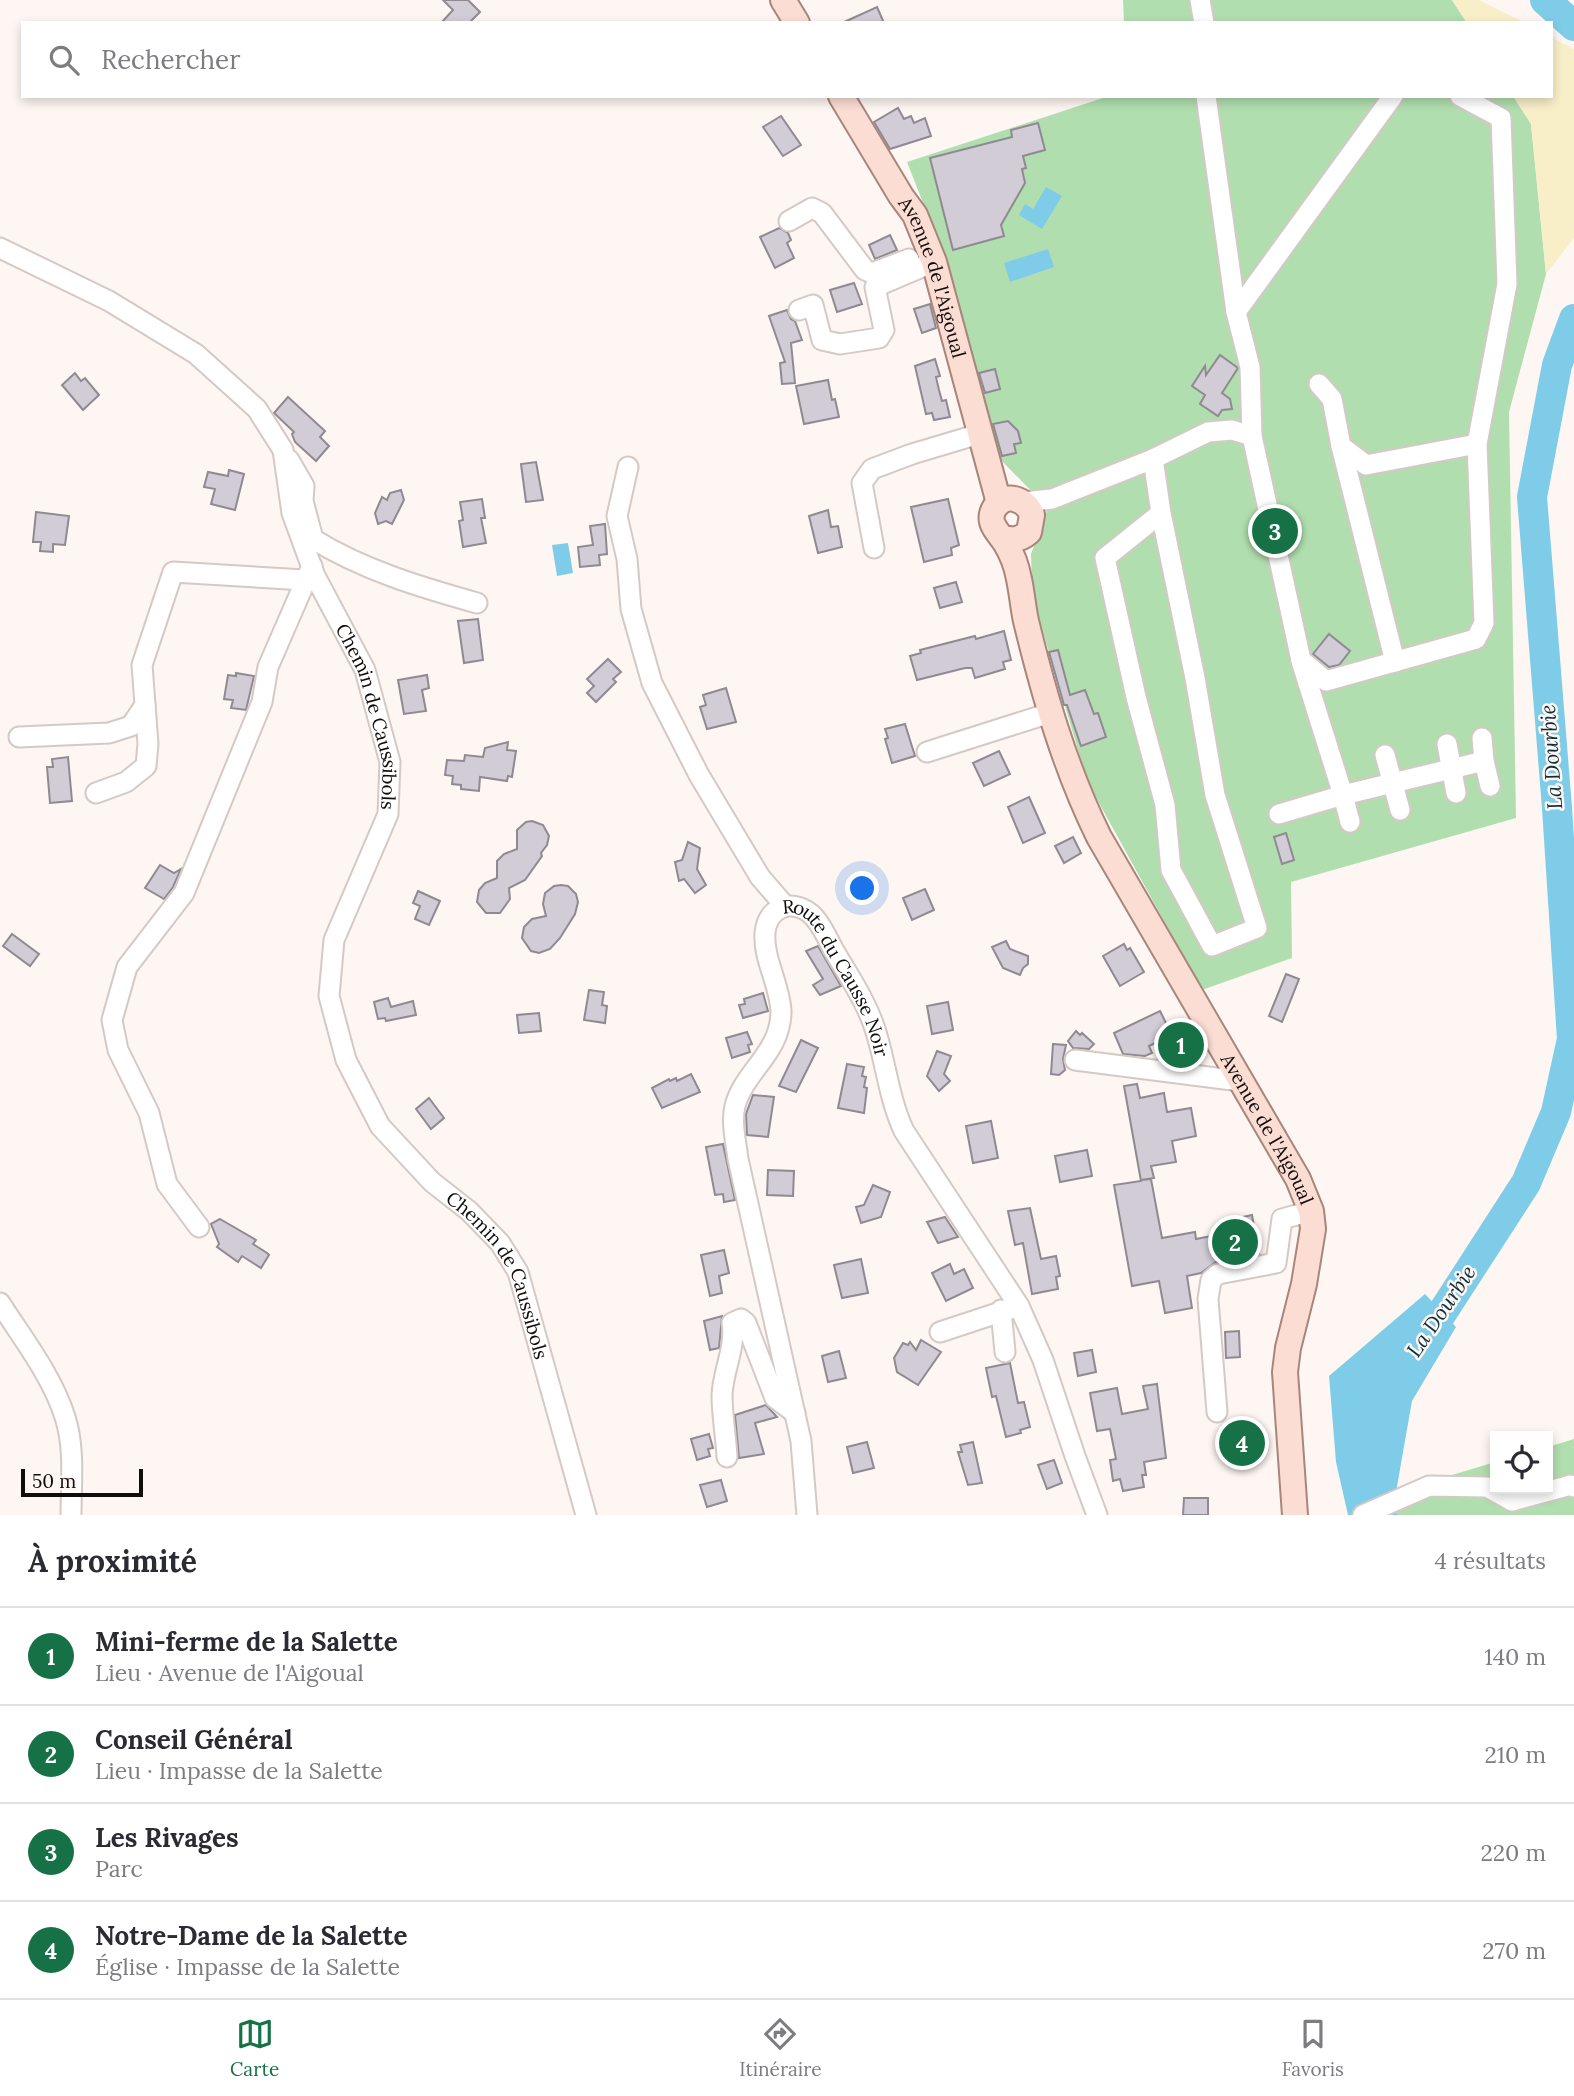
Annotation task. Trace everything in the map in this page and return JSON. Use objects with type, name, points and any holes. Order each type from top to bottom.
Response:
[{"type":"main road","points":[[783,0],[796,21]]},
{"type":"main road","name":"Avenue de l'Aigoual","points":[[842,98],[915,215],[932,256],[991,473],[1016,516],[1010,552],[1019,579],[1026,619],[1050,713],[1077,790],[1099,837],[1298,1179],[1311,1211],[1312,1243],[1285,1372],[1294,1515]]},
{"type":"street","points":[[1200,0],[1204,21]]},
{"type":"street","points":[[1206,98],[1237,312],[1250,367],[1252,436],[1300,660],[1350,822]]},
{"type":"street","points":[[1237,312],[1392,98]]},
{"type":"street","points":[[1300,660],[1325,681],[1476,639],[1484,623],[1477,444],[1507,284],[1501,118],[1464,98]]},
{"type":"street","points":[[789,221],[812,208],[822,213],[865,270],[872,273],[932,256]]},
{"type":"street","name":"Chemin de Caussibols","points":[[0,248],[109,301],[196,354],[257,409],[283,450],[292,513],[308,573],[365,670],[390,762],[388,814],[334,940],[329,996],[346,1060],[380,1126],[432,1182],[469,1211],[500,1243],[518,1272],[586,1515]]},
{"type":"street","points":[[799,310],[813,305],[822,340],[840,344],[879,338],[884,330],[875,286],[932,256]]},
{"type":"street","points":[[1319,384],[1332,399],[1341,446],[1395,662]]},
{"type":"street","points":[[1016,516],[1153,459],[1208,432],[1232,430],[1252,436]]},
{"type":"street","points":[[874,548],[862,483],[872,469],[979,434]]},
{"type":"street","points":[[1341,446],[1366,465],[1477,444]]},
{"type":"street","points":[[283,450],[304,486],[303,501],[313,539],[343,558],[434,591],[477,603]]},
{"type":"street","points":[[1153,459],[1215,795],[1257,928],[1212,946],[1171,870],[1165,805],[1136,697],[1105,558],[1161,513]]},
{"type":"street","points":[[628,467],[617,516],[626,559],[631,609],[652,682],[699,775],[760,877],[785,906]]},
{"type":"street","points":[[96,793],[126,782],[146,766],[148,744],[142,665],[173,572],[308,573],[268,667],[262,702],[184,893],[127,967],[112,1020],[118,1050],[149,1113],[167,1184],[199,1227]]},
{"type":"street","points":[[19,737],[109,733],[131,726],[145,705]]},
{"type":"street","points":[[927,752],[1050,713]]},
{"type":"street","points":[[1482,738],[1490,786]]},
{"type":"street","points":[[1447,744],[1456,793]]},
{"type":"street","points":[[1385,755],[1400,810]]},
{"type":"street","points":[[1279,814],[1343,795],[1484,761]]},
{"type":"street","name":"Route du Causse Noir","points":[[807,1515],[801,1441],[740,1171],[734,1125],[735,1106],[772,1047],[779,1029],[779,995],[764,936],[766,922],[773,912],[785,906],[796,906],[816,918],[868,1012],[878,1038],[892,1103],[904,1131],[1043,1360],[1097,1515]]},
{"type":"street","points":[[1075,1060],[1240,1082]]},
{"type":"street","points":[[1217,1412],[1208,1299],[1211,1280],[1218,1275],[1276,1263],[1282,1219],[1311,1211]]},
{"type":"street","points":[[0,1303],[50,1382],[65,1417],[72,1451],[71,1515]]},
{"type":"street","points":[[940,1332],[1010,1308],[1005,1352]]},
{"type":"street","points":[[727,1457],[722,1395],[726,1366],[734,1342],[732,1323],[736,1319],[746,1323],[775,1398],[795,1413]]},
{"type":"street","points":[[1363,1515],[1429,1486],[1487,1487],[1511,1501],[1573,1485]]},
{"type":"green space","points":[[1123,0],[1452,0],[1466,21],[1124,21]]},
{"type":"green space","points":[[1103,98],[1514,98],[1531,124],[1546,274],[1509,412],[1516,818],[1291,882],[1292,958],[1202,990],[1088,783],[1040,622],[1032,582],[1031,554],[1048,508],[998,457],[942,251],[907,162]]},
{"type":"green space","points":[[1574,1439],[1574,1515],[1397,1515],[1396,1492],[1490,1464],[1490,1494],[1553,1494],[1553,1445]]},
{"type":"sand","points":[[1452,0],[1479,0],[1521,21],[1466,21]]},
{"type":"sand","points":[[1553,38],[1574,49],[1574,238],[1546,274],[1531,124],[1514,98],[1553,98]]},
{"type":"water","points":[[1046,187],[1062,196],[1042,229],[1019,215],[1025,204],[1033,209]]},
{"type":"water","points":[[1048,249],[1054,267],[1010,282],[1004,263]]},
{"type":"water","points":[[568,543],[573,573],[557,576],[552,545]]},
{"type":"water","points":[[1425,1294],[1456,1327],[1412,1401],[1396,1492],[1397,1515],[1348,1515],[1336,1462],[1329,1376]]},
{"type":"building","points":[[443,0],[468,0],[480,12],[471,21],[443,21],[453,10]]},
{"type":"building","points":[[877,7],[883,21],[846,21]]},
{"type":"building","points":[[898,108],[904,119],[911,116],[914,123],[925,118],[931,136],[890,149],[874,122]]},
{"type":"building","points":[[781,116],[801,145],[783,156],[763,127]]},
{"type":"building","points":[[1038,123],[1045,150],[1023,156],[1026,168],[1022,169],[1025,183],[1001,225],[1004,236],[953,250],[930,158],[1012,137],[1011,130]]},
{"type":"building","points":[[779,228],[788,233],[791,240],[787,243],[794,258],[775,268],[760,237]]},
{"type":"building","points":[[890,235],[897,250],[875,259],[869,245]]},
{"type":"building","points":[[854,283],[862,304],[837,312],[830,290]]},
{"type":"building","points":[[930,304],[936,328],[922,333],[914,309]]},
{"type":"building","points":[[787,310],[795,321],[802,340],[791,343],[795,383],[782,384],[780,363],[785,362],[769,316]]},
{"type":"building","points":[[1220,355],[1238,368],[1222,393],[1230,399],[1232,409],[1222,410],[1218,416],[1200,404],[1205,395],[1192,386],[1205,366],[1206,375]]},
{"type":"building","points":[[935,359],[940,376],[936,377],[939,390],[942,401],[946,400],[950,417],[934,420],[932,413],[926,414],[915,366]]},
{"type":"building","points":[[995,369],[1000,389],[985,393],[979,373]]},
{"type":"building","points":[[75,373],[81,381],[85,378],[99,395],[83,410],[62,385]]},
{"type":"building","points":[[828,380],[839,417],[804,424],[796,386]]},
{"type":"building","points":[[288,397],[325,431],[320,437],[329,446],[316,461],[295,442],[292,434],[294,432],[274,413]]},
{"type":"building","points":[[1008,421],[1018,431],[1021,443],[1014,444],[1016,453],[1002,456],[993,424]]},
{"type":"building","points":[[536,462],[543,500],[526,502],[521,464]]},
{"type":"building","points":[[229,470],[244,474],[235,510],[211,504],[215,489],[204,487],[208,472],[228,476]]},
{"type":"building","points":[[401,490],[404,500],[392,524],[386,521],[378,524],[375,513],[382,497],[387,500],[390,493]]},
{"type":"building","points":[[482,499],[485,518],[481,518],[486,543],[463,547],[459,521],[463,520],[460,502]]},
{"type":"building","points":[[948,499],[959,545],[951,548],[952,555],[924,562],[911,507]]},
{"type":"building","points":[[828,510],[831,527],[838,526],[842,547],[818,553],[809,516]]},
{"type":"building","points":[[36,512],[69,516],[65,545],[53,544],[53,552],[40,551],[41,542],[33,542]]},
{"type":"building","points":[[605,524],[607,554],[599,555],[600,565],[580,567],[578,547],[593,545],[590,526]]},
{"type":"building","points":[[956,582],[962,602],[940,608],[934,588]]},
{"type":"building","points":[[478,619],[483,660],[464,663],[458,621]]},
{"type":"building","points":[[1004,631],[1011,660],[1003,662],[1005,669],[975,678],[972,668],[965,668],[917,680],[910,656],[921,653],[920,650]]},
{"type":"building","points":[[1329,634],[1350,651],[1339,665],[1329,667],[1313,654]]},
{"type":"building","points":[[1058,650],[1070,695],[1085,690],[1094,714],[1098,713],[1106,737],[1081,746],[1067,705],[1064,705],[1049,652]]},
{"type":"building","points":[[608,659],[621,672],[613,679],[616,682],[596,702],[587,693],[594,686],[587,679]]},
{"type":"building","points":[[236,673],[254,676],[246,710],[231,708],[233,700],[224,699],[228,675],[236,676]]},
{"type":"building","points":[[427,675],[429,688],[422,690],[426,711],[404,714],[398,680]]},
{"type":"building","points":[[726,688],[736,722],[707,729],[700,707],[706,705],[703,695]]},
{"type":"building","points":[[905,724],[915,756],[892,763],[885,729]]},
{"type":"building","points":[[508,742],[507,750],[516,751],[512,777],[508,776],[507,781],[480,777],[479,791],[461,789],[461,785],[452,784],[453,776],[445,775],[447,760],[464,761],[465,755],[483,757],[485,748]]},
{"type":"building","points":[[999,751],[1010,774],[984,786],[973,763]]},
{"type":"building","points":[[68,757],[72,801],[50,803],[47,767],[53,767],[52,759]]},
{"type":"building","points":[[1029,797],[1045,833],[1023,843],[1008,807]]},
{"type":"building","points":[[526,822],[543,825],[549,836],[542,856],[525,880],[509,888],[510,899],[500,913],[486,913],[477,902],[479,890],[485,883],[497,878],[497,861],[504,854],[517,849],[517,830]]},
{"type":"building","points":[[1286,833],[1294,860],[1282,864],[1274,837]]},
{"type":"building","points":[[1073,837],[1081,853],[1064,863],[1055,846]]},
{"type":"building","points":[[688,842],[700,848],[697,869],[706,885],[695,893],[684,879],[679,881],[675,862],[682,860]]},
{"type":"building","points":[[160,865],[174,873],[181,869],[164,899],[145,888]]},
{"type":"building","points":[[554,886],[568,886],[576,894],[578,902],[575,914],[550,949],[539,953],[531,951],[522,938],[524,927],[532,919],[546,916],[543,904],[545,893]]},
{"type":"building","points":[[925,889],[934,910],[912,920],[903,898]]},
{"type":"building","points":[[418,891],[440,901],[429,925],[415,919],[420,906],[413,903]]},
{"type":"building","points":[[12,934],[39,954],[30,966],[3,946]]},
{"type":"building","points":[[1006,941],[1010,949],[1028,956],[1028,964],[1020,975],[1003,968],[992,947]]},
{"type":"building","points":[[1124,944],[1127,950],[1130,948],[1144,972],[1120,986],[1103,956]]},
{"type":"building","points":[[818,946],[841,986],[820,995],[813,985],[823,979],[806,951]]},
{"type":"building","points":[[1286,974],[1299,979],[1282,1022],[1269,1016]]},
{"type":"building","points":[[589,990],[604,992],[602,1005],[607,1006],[605,1023],[584,1020]]},
{"type":"building","points":[[763,993],[768,1011],[743,1018],[739,1005],[745,1004],[744,999]]},
{"type":"building","points":[[388,998],[391,1007],[413,1001],[416,1015],[386,1021],[385,1018],[378,1019],[374,1002]]},
{"type":"building","points":[[948,1002],[953,1030],[932,1034],[927,1006]]},
{"type":"building","points":[[1160,1011],[1172,1035],[1149,1046],[1152,1053],[1145,1056],[1123,1054],[1114,1033]]},
{"type":"building","points":[[539,1013],[541,1031],[519,1033],[517,1015]]},
{"type":"building","points":[[1076,1031],[1094,1044],[1089,1049],[1073,1048],[1068,1041]]},
{"type":"building","points":[[747,1032],[752,1044],[748,1045],[750,1052],[732,1058],[726,1038]]},
{"type":"building","points":[[801,1040],[818,1048],[796,1092],[779,1086]]},
{"type":"building","points":[[1053,1044],[1066,1045],[1063,1059],[1065,1070],[1059,1075],[1051,1074]]},
{"type":"building","points":[[937,1051],[951,1056],[944,1074],[950,1081],[939,1091],[927,1076]]},
{"type":"building","points":[[847,1064],[864,1067],[862,1076],[866,1077],[864,1087],[867,1088],[864,1113],[838,1108]]},
{"type":"building","points":[[691,1074],[700,1092],[662,1108],[652,1088],[669,1079],[670,1081],[676,1078],[677,1081]]},
{"type":"building","points":[[1137,1084],[1140,1098],[1164,1093],[1167,1112],[1191,1108],[1196,1136],[1172,1141],[1176,1162],[1151,1166],[1154,1178],[1141,1180],[1151,1179],[1162,1238],[1195,1232],[1196,1239],[1227,1233],[1225,1221],[1252,1215],[1259,1254],[1216,1262],[1201,1273],[1187,1276],[1192,1308],[1165,1313],[1159,1281],[1132,1286],[1114,1185],[1141,1181],[1124,1086]]},
{"type":"building","points":[[753,1095],[774,1097],[768,1137],[747,1135],[746,1114]]},
{"type":"building","points":[[429,1098],[444,1118],[431,1129],[416,1109]]},
{"type":"building","points":[[991,1121],[998,1158],[973,1163],[966,1126]]},
{"type":"building","points":[[723,1144],[735,1200],[724,1202],[723,1194],[715,1195],[706,1147]]},
{"type":"building","points":[[1087,1150],[1092,1176],[1060,1182],[1055,1156]]},
{"type":"building","points":[[768,1170],[794,1171],[793,1196],[767,1195]]},
{"type":"building","points":[[873,1185],[890,1192],[881,1217],[861,1223],[856,1207],[864,1205]]},
{"type":"building","points":[[1030,1208],[1041,1259],[1056,1256],[1060,1276],[1056,1277],[1058,1289],[1032,1294],[1023,1243],[1015,1245],[1008,1211]]},
{"type":"building","points":[[945,1217],[958,1237],[938,1243],[927,1222]]},
{"type":"building","points":[[220,1219],[256,1240],[253,1244],[269,1255],[261,1268],[242,1256],[238,1262],[217,1247],[219,1244],[211,1224]]},
{"type":"building","points":[[724,1250],[729,1273],[719,1276],[722,1293],[710,1296],[701,1255]]},
{"type":"building","points":[[861,1259],[868,1293],[842,1298],[834,1265]]},
{"type":"building","points":[[950,1264],[954,1274],[964,1269],[973,1288],[946,1301],[932,1273]]},
{"type":"building","points":[[722,1316],[719,1348],[710,1350],[704,1321]]},
{"type":"building","points":[[1239,1331],[1240,1357],[1226,1358],[1225,1332]]},
{"type":"building","points":[[921,1340],[941,1352],[918,1385],[897,1372],[894,1358],[903,1343],[908,1345],[910,1342],[916,1350]]},
{"type":"building","points":[[1092,1350],[1096,1372],[1078,1376],[1074,1353]]},
{"type":"building","points":[[839,1351],[846,1378],[828,1382],[822,1356]]},
{"type":"building","points":[[1010,1363],[1018,1403],[1024,1402],[1030,1427],[1006,1437],[996,1396],[992,1397],[986,1368]]},
{"type":"building","points":[[1157,1384],[1166,1458],[1144,1462],[1144,1487],[1123,1491],[1120,1479],[1113,1481],[1110,1460],[1116,1459],[1110,1429],[1097,1431],[1090,1393],[1117,1388],[1122,1414],[1148,1409],[1143,1386]]},
{"type":"building","points":[[766,1405],[777,1417],[755,1423],[764,1454],[739,1458],[735,1415]]},
{"type":"building","points":[[1238,1420],[1253,1435],[1253,1450],[1249,1450],[1250,1460],[1235,1461],[1234,1452],[1231,1452],[1230,1437]]},
{"type":"building","points":[[709,1434],[713,1448],[708,1449],[710,1456],[697,1460],[691,1439]]},
{"type":"building","points":[[867,1442],[874,1468],[853,1473],[847,1447]]},
{"type":"building","points":[[973,1442],[982,1483],[968,1485],[958,1452],[962,1452],[960,1445]]},
{"type":"building","points":[[1054,1460],[1062,1483],[1047,1489],[1038,1465]]},
{"type":"building","points":[[721,1480],[727,1501],[707,1507],[700,1485]]},
{"type":"building","points":[[1184,1498],[1208,1498],[1208,1515],[1183,1515]]},
{"type":"waterway","name":"La Dourbie","points":[[1545,0],[1574,26]]},
{"type":"waterway","name":"La Dourbie","points":[[1420,1347],[1526,1183],[1556,1112],[1572,1039],[1532,497],[1557,365],[1574,319]]},
{"type":"place","name":"Les Rivages","points":[[1275,531]]},
{"type":"place","name":"Mini-ferme de la Salette","points":[[1181,1045]]},
{"type":"place","name":"Conseil Général","points":[[1235,1242]]},
{"type":"place","name":"Notre-Dame de la Salette","points":[[1242,1443]]}]
